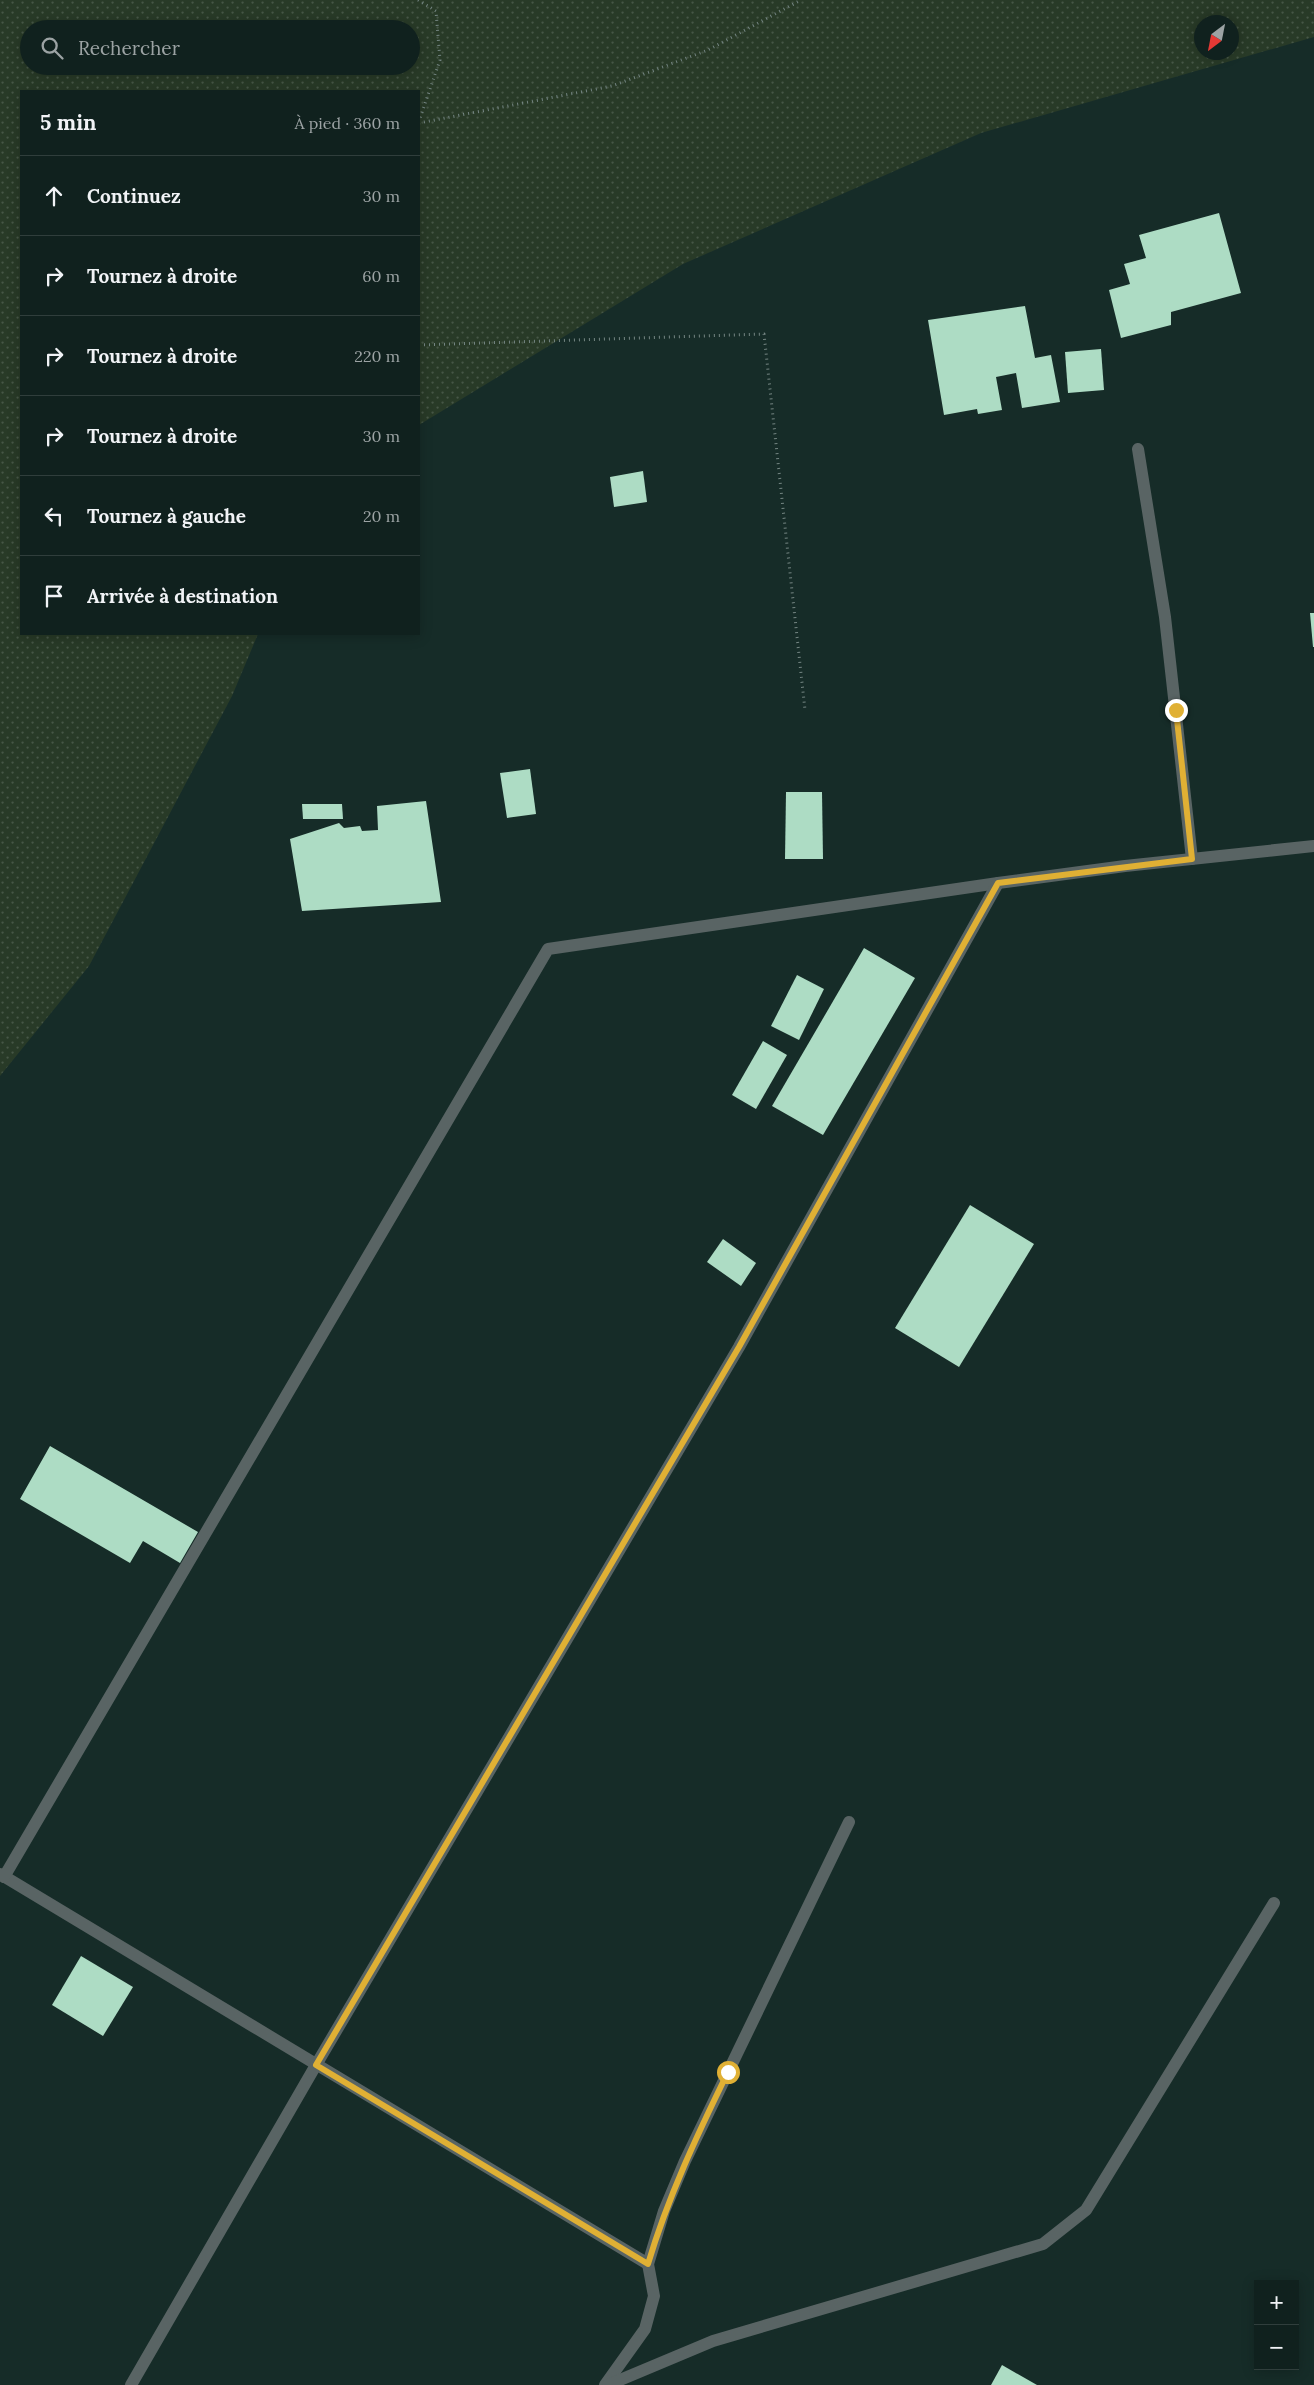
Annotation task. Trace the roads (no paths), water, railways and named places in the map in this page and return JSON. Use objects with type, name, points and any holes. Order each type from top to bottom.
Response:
[{"type":"street","points":[[1138,449],[1166,617],[1192,859]]},
{"type":"street","points":[[648,2264],[2,1876],[548,949],[998,883],[1314,846]]},
{"type":"street","points":[[131,2385],[316,2065],[739,1347],[998,883]]},
{"type":"street","points":[[606,2385],[645,2329],[654,2296],[648,2264],[664,2211],[685,2162],[849,1822]]},
{"type":"street","points":[[606,2385],[713,2341],[1044,2244],[1086,2210],[1274,1903]]}]
